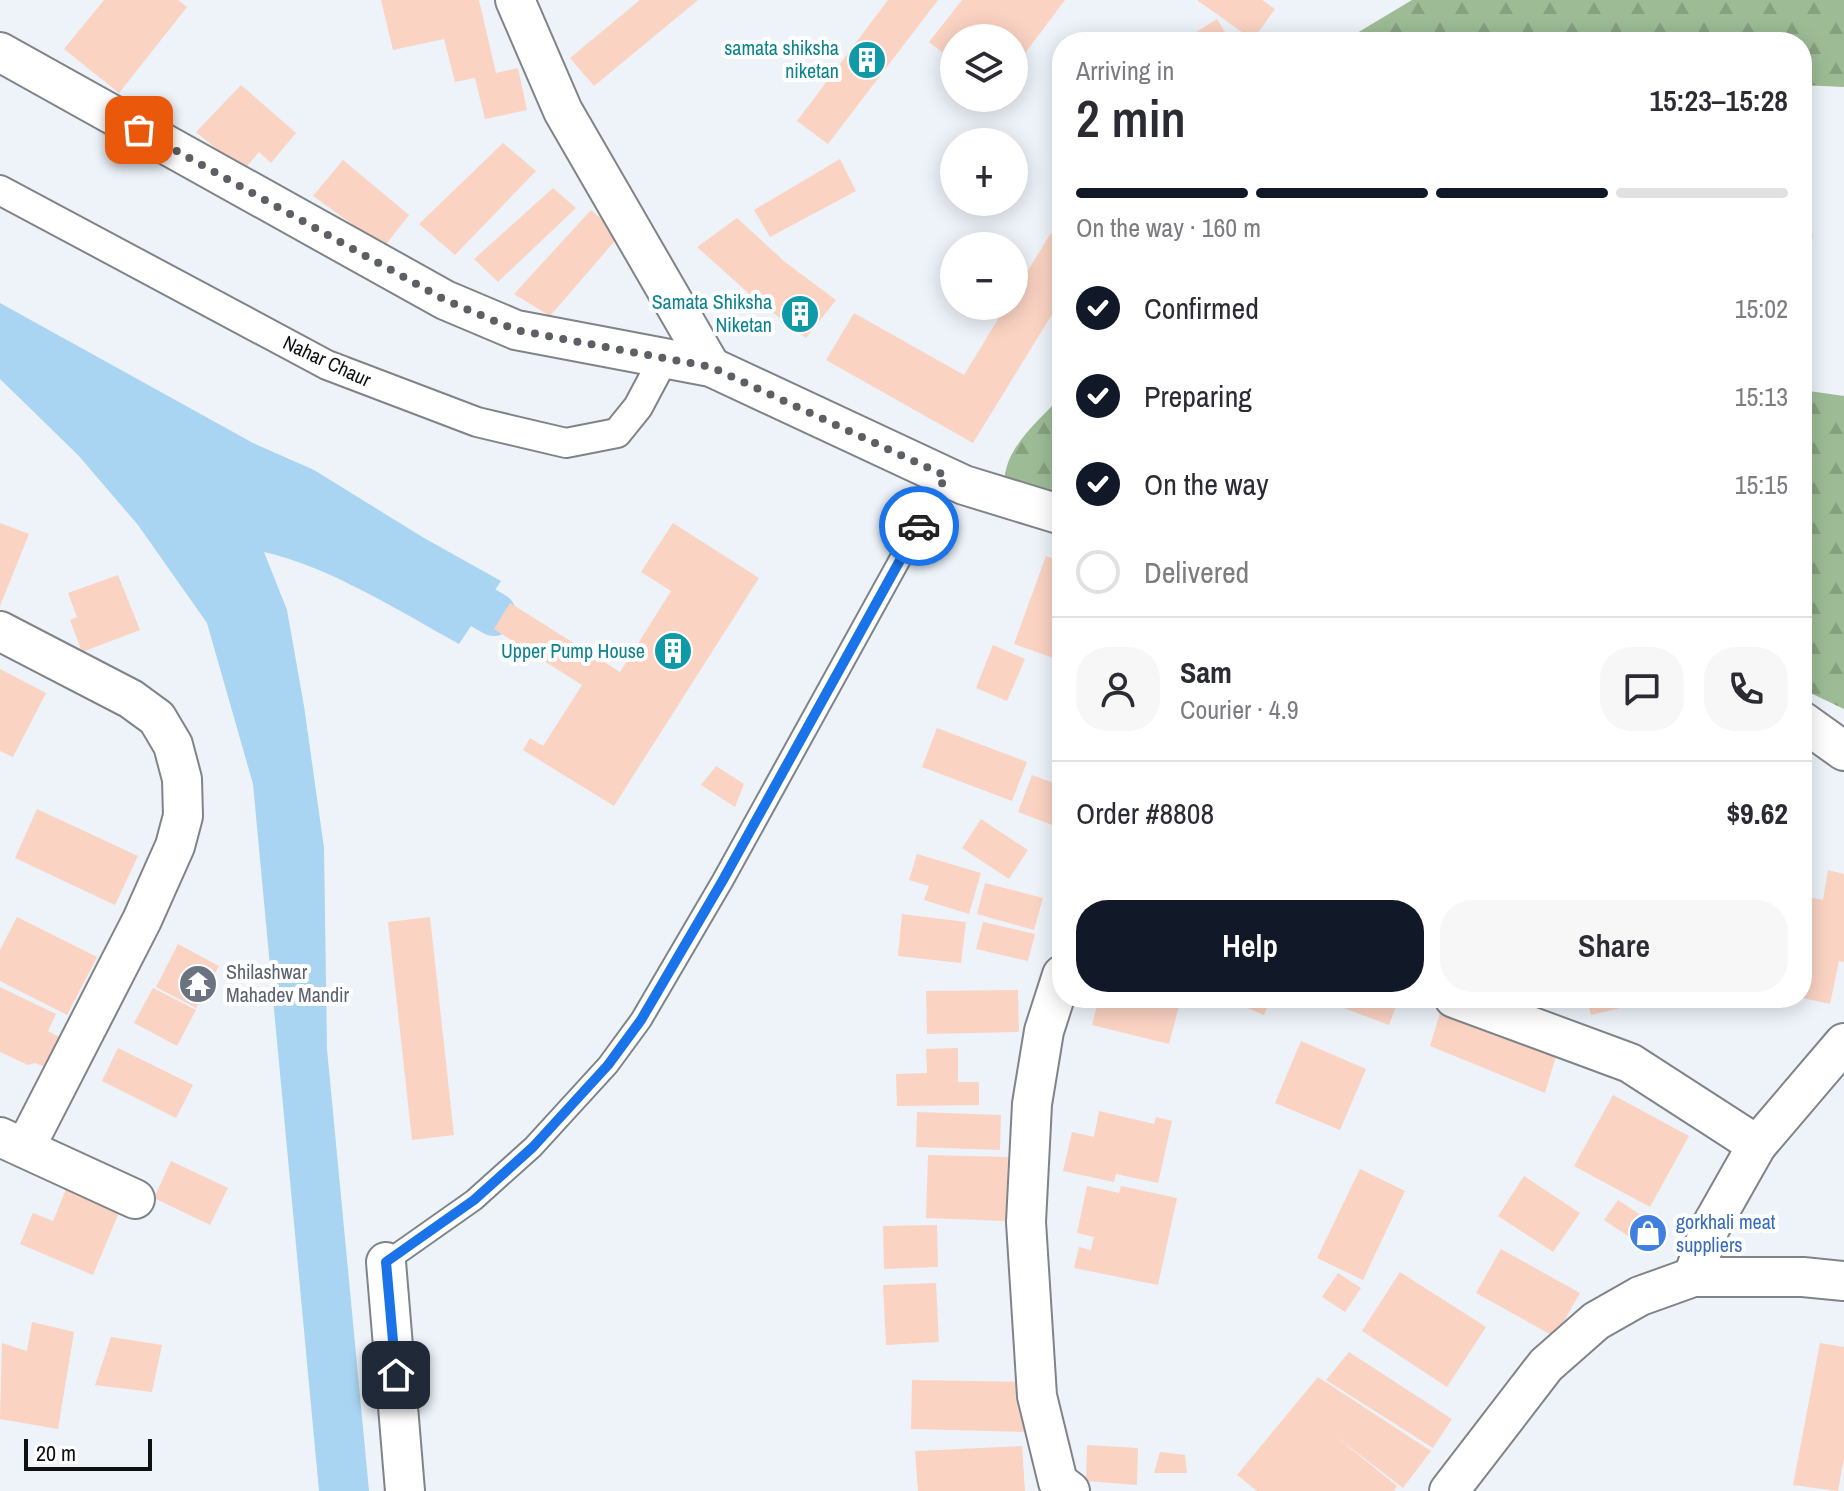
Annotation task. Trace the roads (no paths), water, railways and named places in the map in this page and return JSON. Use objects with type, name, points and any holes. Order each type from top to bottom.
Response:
[{"type":"street","points":[[515,0],[563,111],[711,367]]},
{"type":"street","points":[[0,52],[445,300],[516,330],[657,370],[711,367],[964,485],[1052,512]]},
{"type":"street","name":"Nahar Chaur","points":[[0,190],[327,365],[477,422],[566,443],[617,433],[638,407],[657,370]]},
{"type":"street","points":[[0,631],[131,699],[157,718],[173,745],[182,779],[183,816],[175,846],[142,920],[13,1142],[135,1199]]},
{"type":"street","points":[[1812,728],[1844,751]]},
{"type":"street","points":[[1052,1006],[1044,1031],[1032,1104],[1026,1222],[1037,1396],[1058,1482],[1070,1491]]},
{"type":"street","points":[[1481,1008],[1630,1063],[1757,1145]]},
{"type":"street","points":[[1693,1277],[1710,1228],[1757,1145],[1844,1043]]},
{"type":"street","points":[[386,1262],[405,1491]]},
{"type":"street","points":[[1449,1491],[1546,1365],[1596,1321],[1640,1296],[1693,1277],[1803,1277],[1844,1281]]},
{"type":"lane","points":[[386,1262],[474,1200],[533,1147],[608,1065],[641,1020],[723,880],[946,476]]},
{"type":"water","points":[[0,303],[253,443],[314,470],[501,581],[459,644],[339,579],[264,552],[287,610],[324,848],[327,1049],[369,1491],[319,1491],[253,784],[207,623],[138,525],[78,455],[0,379]]},
{"type":"waterway","points":[[430,577],[494,614]]},
{"type":"place","name":"samata shiksha niketan","points":[[867,60]]},
{"type":"place","name":"Samata Shiksha Niketan","points":[[800,314]]},
{"type":"place","name":"Upper Pump House","points":[[673,651]]},
{"type":"place","name":"Shilashwar Mahadev Mandir","points":[[198,984]]},
{"type":"place","name":"gorkhali meat suppliers","points":[[1648,1233]]}]
